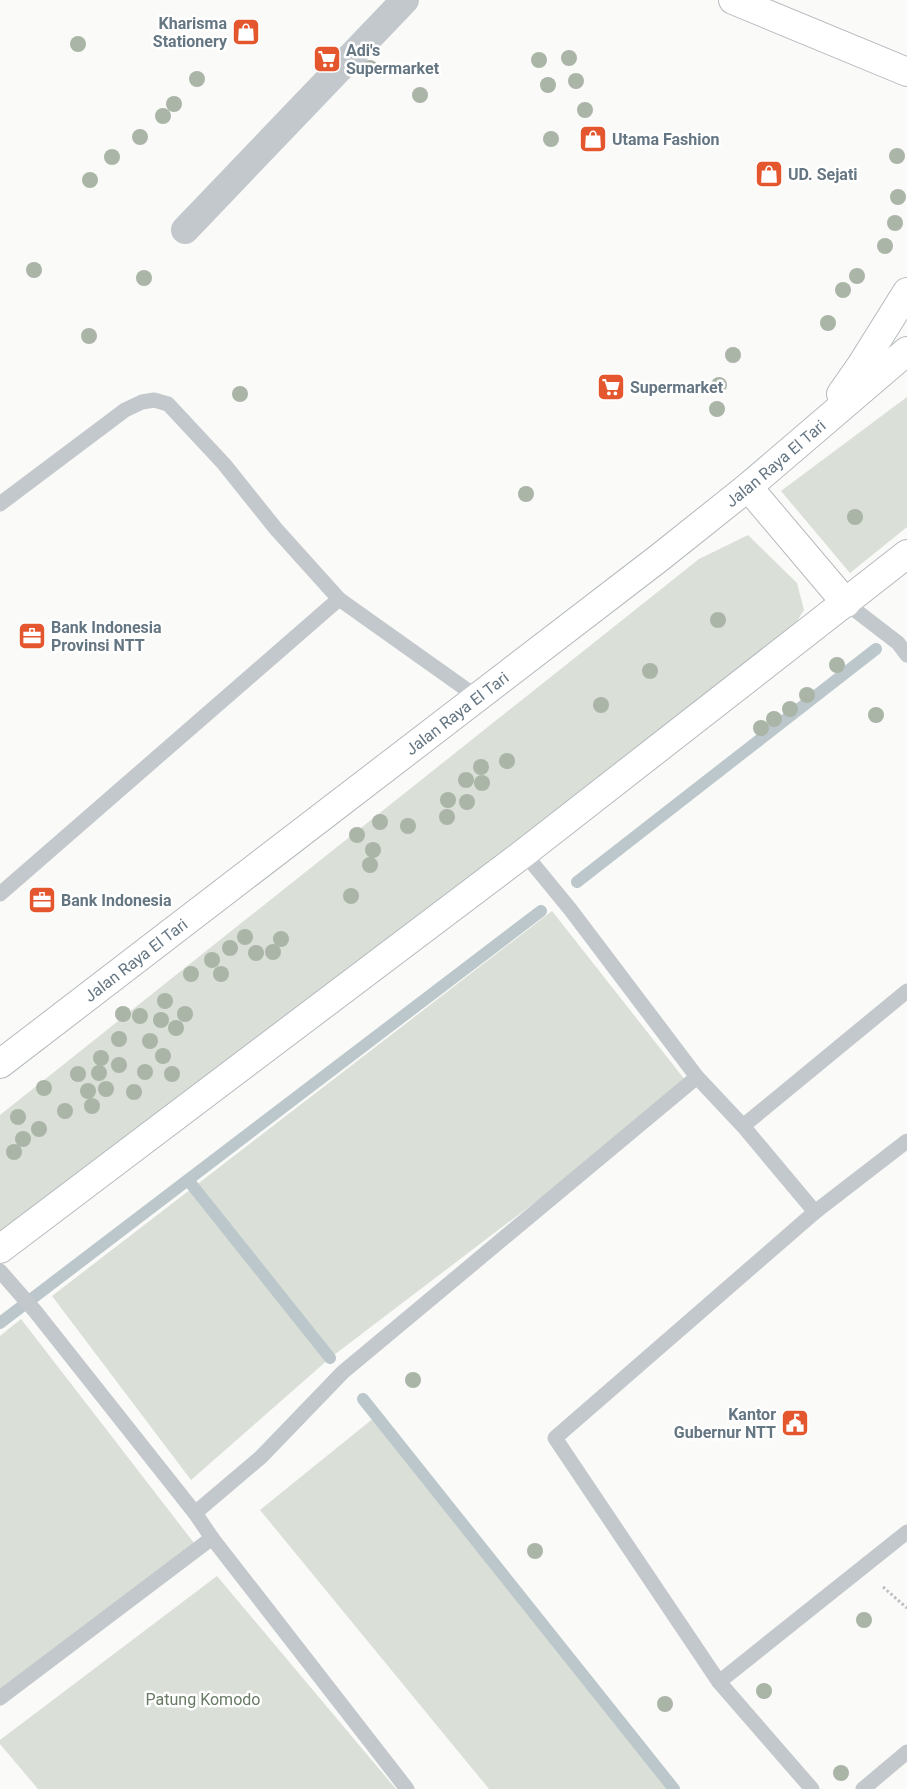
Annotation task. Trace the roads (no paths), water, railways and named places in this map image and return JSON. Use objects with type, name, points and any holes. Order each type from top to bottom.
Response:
[{"type":"main road","points":[[733,0],[907,72]]},
{"type":"main road","points":[[817,428],[862,364],[907,292]]},
{"type":"main road","name":"Jalan Raya El Tari","points":[[0,1064],[477,698],[748,487],[907,352]]},
{"type":"main road","points":[[748,487],[846,603]]},
{"type":"main road","points":[[0,1249],[524,853],[907,554]]},
{"type":"street","points":[[186,230],[405,0]]},
{"type":"lane","points":[[0,504],[125,410],[142,402],[154,400],[168,404],[224,464],[276,529],[339,599],[477,698]]},
{"type":"lane","points":[[0,894],[339,599]]},
{"type":"lane","points":[[846,603],[898,643],[907,655]]},
{"type":"lane","points":[[524,853],[570,909],[697,1077],[743,1126],[815,1212]]},
{"type":"lane","points":[[743,1126],[907,991]]},
{"type":"lane","points":[[195,1513],[261,1457],[343,1372],[697,1077]]},
{"type":"lane","points":[[812,1789],[719,1682],[555,1438],[815,1212],[907,1141]]},
{"type":"lane","points":[[0,1271],[35,1311],[195,1513],[212,1538],[407,1789]]},
{"type":"lane","points":[[719,1682],[907,1532]]},
{"type":"lane","points":[[0,1698],[212,1538]]},
{"type":"lane","points":[[863,1789],[907,1752]]},
{"type":"waterway","points":[[577,882],[876,649]]},
{"type":"waterway","points":[[0,1323],[541,911]]},
{"type":"waterway","points":[[188,1180],[330,1358]]},
{"type":"waterway","points":[[363,1399],[674,1789]]},
{"type":"place","name":"Kharisma Stationery","points":[[246,32]]},
{"type":"place","name":"Adi's Supermarket","points":[[327,59]]},
{"type":"place","name":"Utama Fashion","points":[[593,139]]},
{"type":"place","name":"UD. Sejati","points":[[769,174]]},
{"type":"place","name":"Supermarket","points":[[611,387]]},
{"type":"place","name":"Bank Indonesia Provinsi NTT","points":[[32,636]]},
{"type":"place","name":"Bank Indonesia","points":[[42,900]]},
{"type":"place","name":"Kantor Gubernur NTT","points":[[795,1423]]},
{"type":"park label","name":"Patung Komodo","points":[[203,1699]]}]
